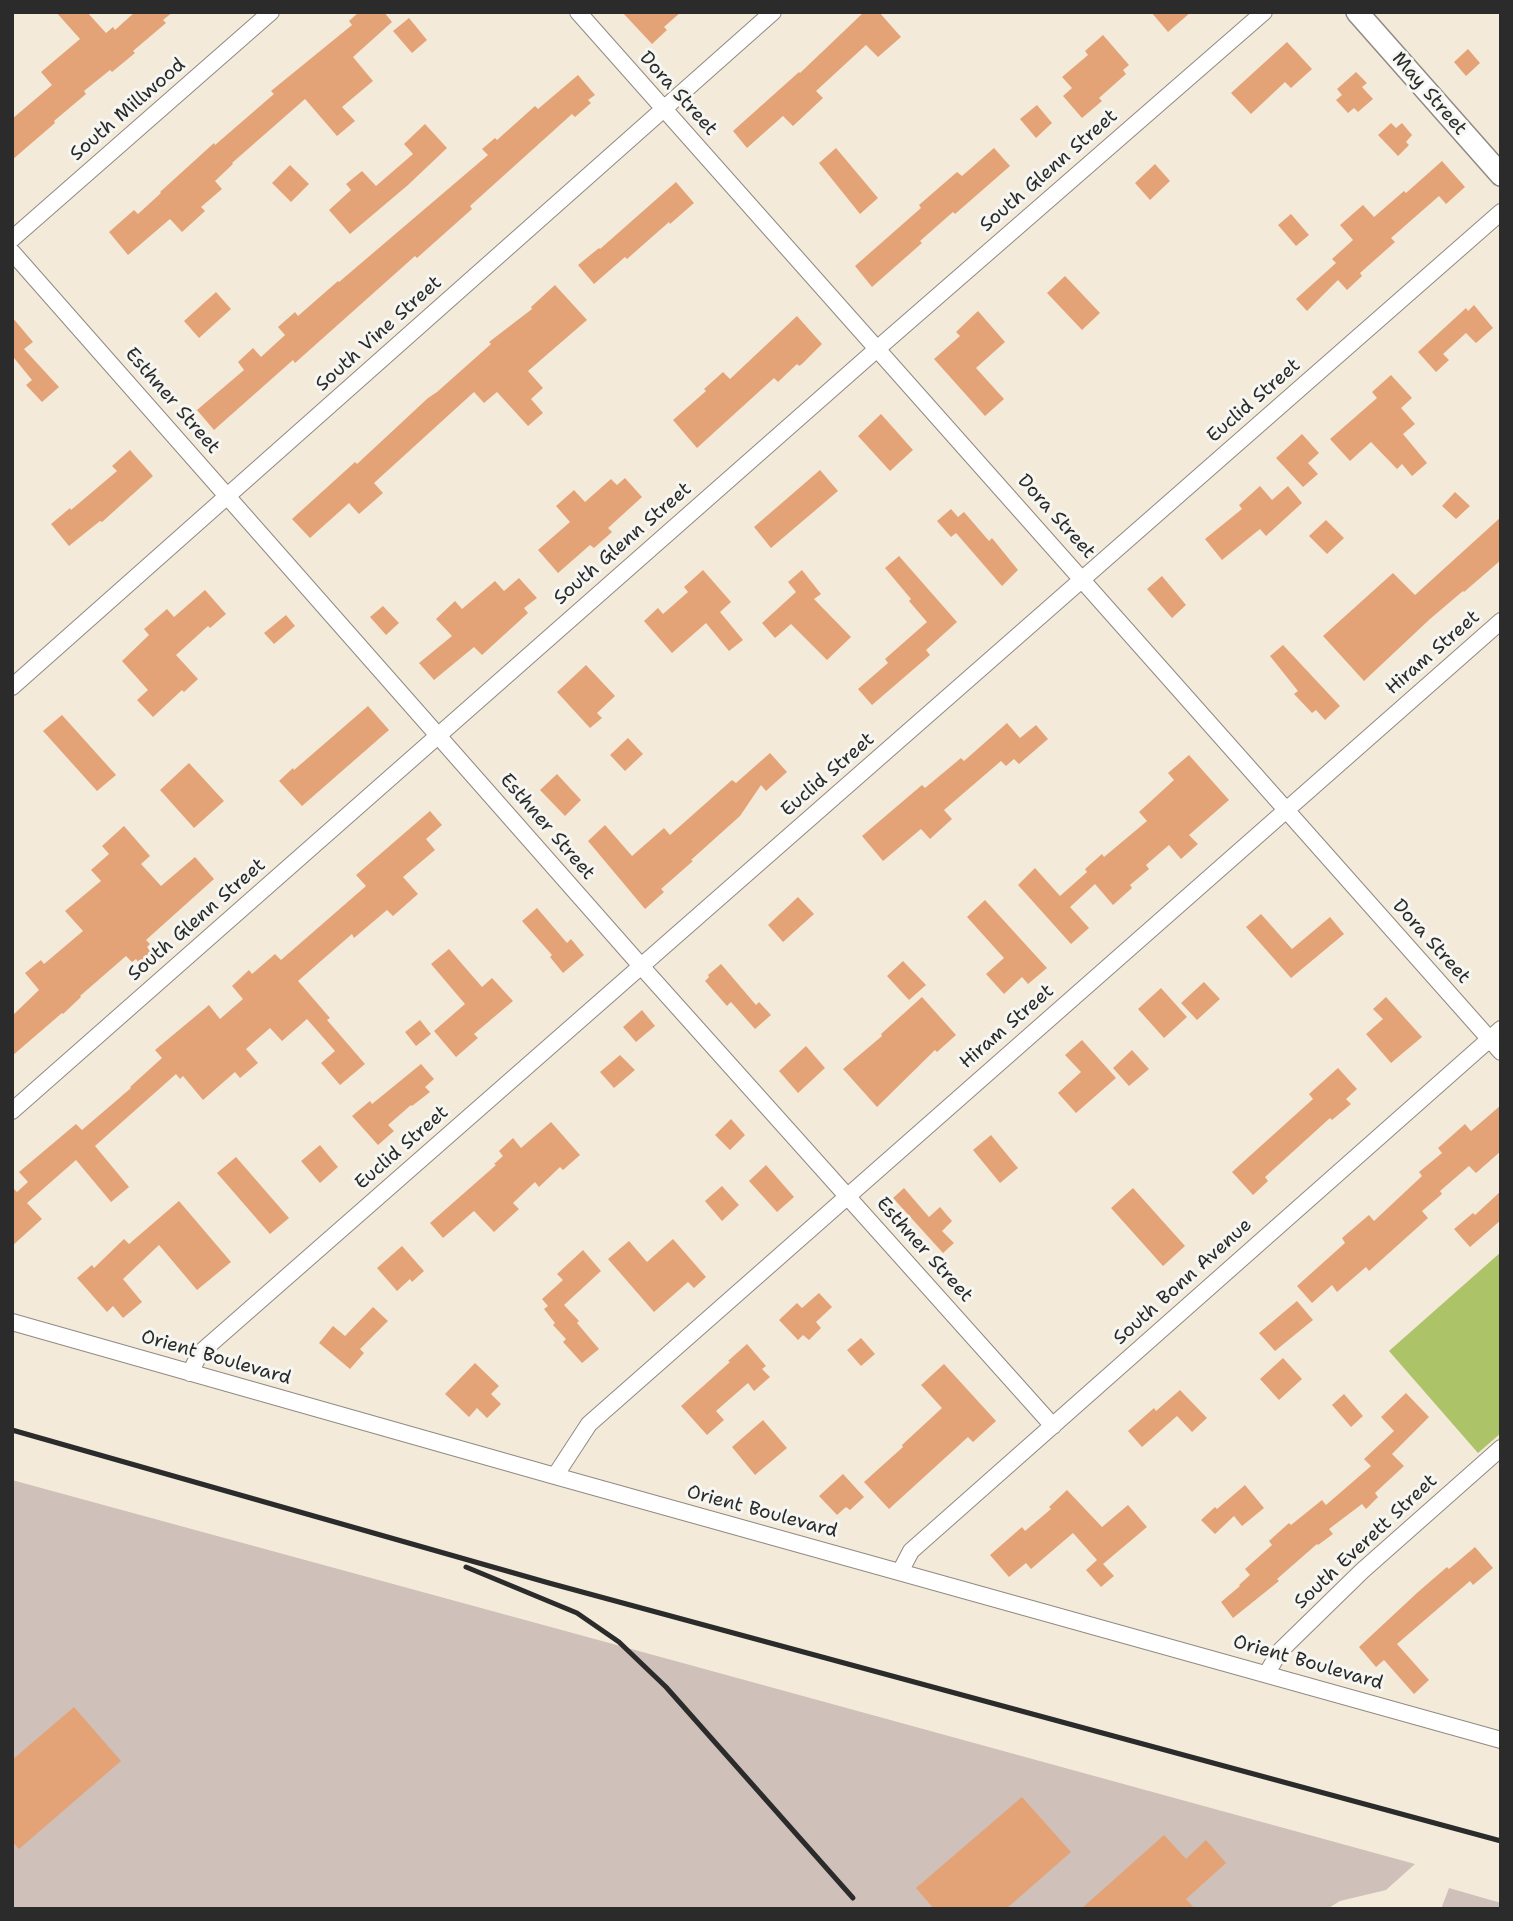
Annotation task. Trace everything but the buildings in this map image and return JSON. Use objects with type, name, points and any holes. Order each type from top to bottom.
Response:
[{"type":"street","name":"South Millwood","points":[[12,239],[271,12]]},
{"type":"street","name":"Dora Street","points":[[578,12],[1286,809],[1495,1034],[1501,1052]]},
{"type":"street","name":"South Vine Street","points":[[12,687],[774,12]]},
{"type":"street","name":"South Glenn Street","points":[[12,1111],[877,348],[1264,12]]},
{"type":"street","name":"May Street","points":[[1357,12],[1501,176]]},
{"type":"street","name":"Euclid Street","points":[[190,1373],[200,1353],[1501,212]]},
{"type":"street","name":"Esthner Street","points":[[12,251],[641,967],[1054,1426]]},
{"type":"street","name":"Hiram Street","points":[[555,1476],[589,1424],[1501,621]]},
{"type":"street","name":"South Bonn Avenue","points":[[900,1572],[911,1551],[1495,1034]]},
{"type":"street","name":"Orient Boulevard","points":[[12,1322],[1501,1740]]},
{"type":"street","name":"South Everett Street","points":[[1267,1673],[1280,1651],[1344,1589],[1501,1448]]},
{"type":"shaded area","points":[[12,1480],[1415,1864],[1386,1890],[1340,1901],[1327,1909],[12,1909]]},
{"type":"shaded area","points":[[1449,1888],[1501,1903],[1501,1909],[1441,1909]]},
{"type":"green space","points":[[1501,1252],[1501,1433],[1478,1453],[1389,1351]]},
{"type":"railway","points":[[12,1430],[549,1583],[1501,1841]]},
{"type":"railway","points":[[466,1567],[577,1613],[619,1642],[666,1687],[853,1898]]}]
